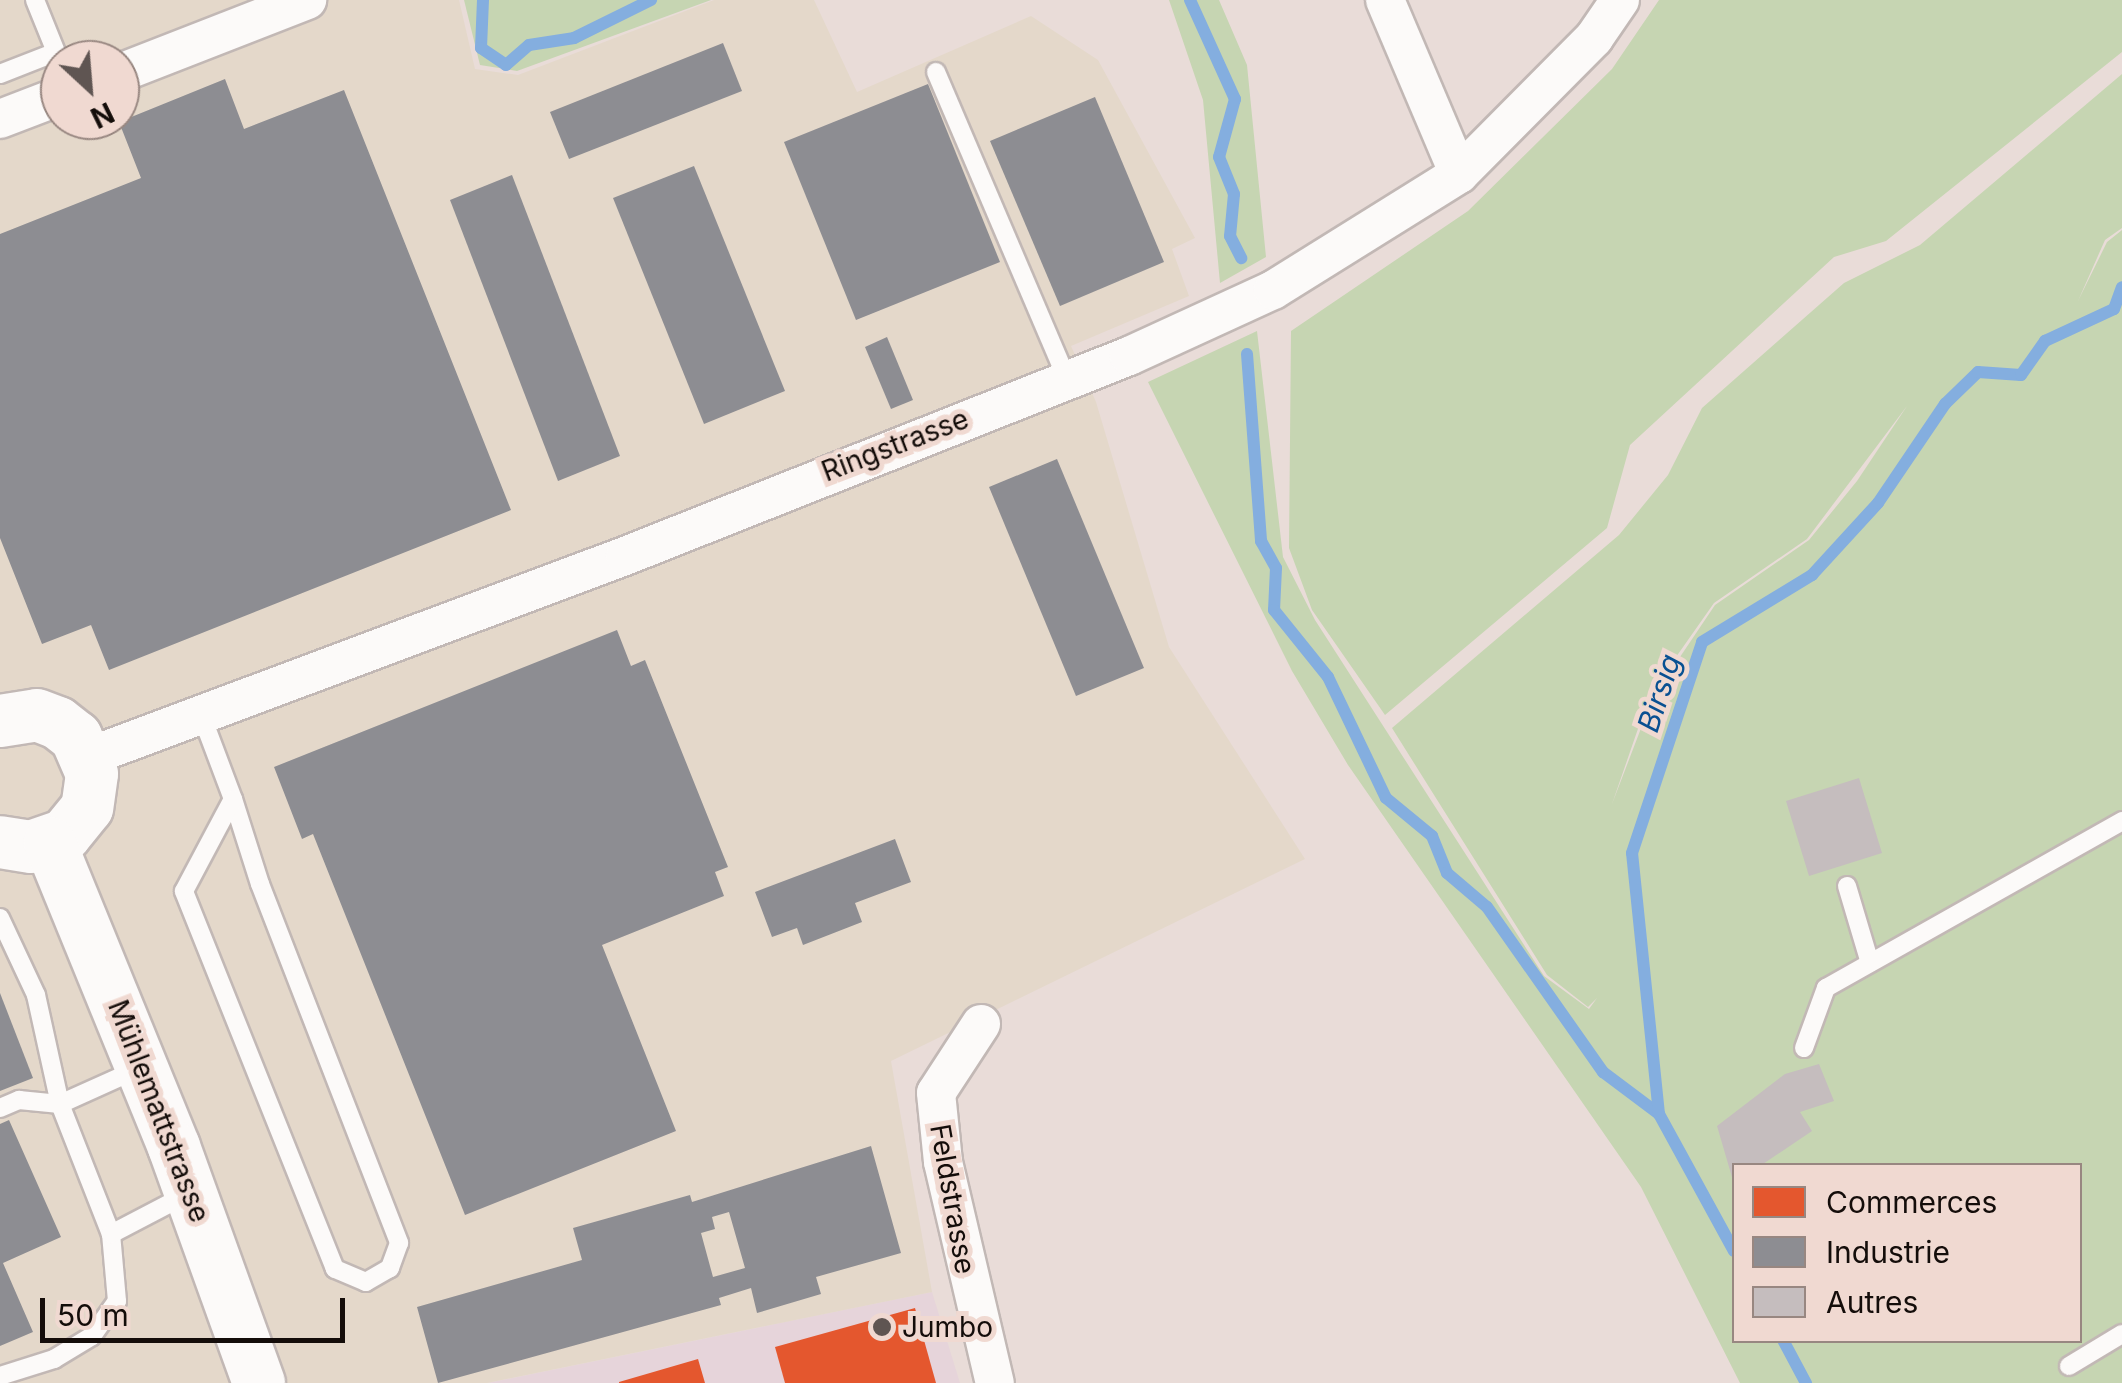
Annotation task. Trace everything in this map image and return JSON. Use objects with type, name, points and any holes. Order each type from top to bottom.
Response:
[{"type":"main road","points":[[0,721],[37,715],[58,723],[88,757],[87,808],[25,842]]},
{"type":"main road","name":"Mühlemattstrasse","points":[[25,842],[143,1067],[259,1383]]},
{"type":"street","points":[[140,64],[307,0]]},
{"type":"street","points":[[1386,0],[1459,174]]},
{"type":"street","name":"Ringstrasse","points":[[88,757],[624,556],[1067,379],[1273,290],[1459,174],[1594,38],[1620,0]]},
{"type":"street","name":"Feldstrasse","points":[[981,1024],[936,1093],[946,1180],[994,1383]]},
{"type":"lane","points":[[31,107],[8,71],[56,52],[35,0]]},
{"type":"lane","points":[[936,72],[1067,379]]},
{"type":"lane","points":[[201,714],[234,799],[260,884],[400,1243],[390,1268],[366,1282],[335,1269],[184,891],[234,799]]},
{"type":"lane","points":[[1804,1048],[1826,988],[2122,821]]},
{"type":"lane","points":[[1848,886],[1870,963]]},
{"type":"lane","points":[[0,918],[36,995],[60,1104],[111,1234],[117,1301],[92,1336],[54,1358],[0,1376]]},
{"type":"lane","points":[[0,1108],[20,1100],[60,1104],[143,1067]]},
{"type":"lane","points":[[111,1234],[191,1192]]},
{"type":"lane","points":[[2069,1366],[2122,1334]]},
{"type":"shaded area","points":[[0,0],[459,0],[475,69],[518,75],[714,0],[814,0],[857,92],[1031,16],[1098,60],[1195,238],[1172,249],[1189,296],[1071,346],[1096,402],[1169,647],[1305,859],[891,1061],[932,1292],[487,1383],[0,1383]]},
{"type":"shaded area","points":[[932,1292],[960,1383],[488,1383]]},
{"type":"green space","points":[[464,0],[711,0],[517,71],[480,65]]},
{"type":"green space","points":[[1169,0],[1219,0],[1247,65],[1266,257],[1220,283],[1203,100]]},
{"type":"green space","points":[[1659,0],[2122,0],[2122,52],[1886,241],[1834,257],[1630,445],[1607,528],[1385,715],[1312,610],[1289,548],[1291,331],[1468,211],[1612,69]]},
{"type":"green space","points":[[2122,74],[2122,228],[2105,240],[2078,301],[2107,242],[2122,230],[2122,1383],[1740,1383],[1641,1187],[1348,765],[1292,671],[1148,382],[1257,331],[1283,557],[1315,620],[1544,976],[1589,1009],[1597,998],[1588,1007],[1547,975],[1392,728],[1619,535],[1668,475],[1702,408],[1844,283],[1920,245]],"holes":[[[1907,406],[1857,481],[1809,540],[1715,605],[1653,697],[1612,804],[1650,694],[1714,603],[1807,539]]]},
{"type":"building: Commerces","name":"Jumbo","points":[[915,1308],[936,1383],[785,1383],[775,1347]]},
{"type":"building: Commerces","points":[[698,1359],[705,1383],[619,1383],[619,1382]]},
{"type":"building: Industrie","points":[[723,43],[742,91],[569,159],[550,112]]},
{"type":"building: Industrie","points":[[225,79],[244,129],[344,90],[511,510],[109,670],[91,625],[42,644],[0,538],[0,234],[141,178],[126,140],[140,140],[140,113]]},
{"type":"building: Industrie","points":[[928,84],[1000,262],[856,320],[784,142]]},
{"type":"building: Industrie","points":[[1095,97],[1164,262],[1060,306],[990,141]]},
{"type":"building: Industrie","points":[[694,166],[785,391],[704,424],[613,198]]},
{"type":"building: Industrie","points":[[512,175],[620,456],[558,481],[450,200]]},
{"type":"building: Industrie","points":[[887,337],[913,400],[891,409],[865,347]]},
{"type":"building: Industrie","points":[[1057,459],[1144,668],[1076,696],[989,487]]},
{"type":"building: Industrie","points":[[617,630],[631,666],[645,660],[728,867],[715,872],[724,896],[602,945],[676,1131],[465,1215],[313,834],[302,839],[274,767]]},
{"type":"building: Industrie","points":[[895,839],[911,882],[855,903],[862,922],[803,945],[797,928],[772,937],[755,892]]},
{"type":"building: Industrie","points":[[0,993],[33,1078],[0,1091]]},
{"type":"building: Industrie","points":[[9,1120],[61,1237],[3,1263],[33,1332],[0,1346],[0,1124]]},
{"type":"building: Industrie","points":[[871,1146],[901,1253],[816,1277],[821,1294],[757,1313],[751,1288],[719,1298],[721,1305],[438,1383],[417,1307],[582,1260],[573,1228],[690,1195],[692,1202]],"holes":[[[729,1212],[745,1268],[713,1277],[701,1233],[715,1229],[712,1217]]]},
{"type":"building: Autres","points":[[1859,778],[1882,853],[1809,876],[1786,801]]},
{"type":"building: Autres","points":[[1819,1064],[1834,1101],[1800,1112],[1812,1131],[1764,1163],[1732,1163],[1732,1177],[1717,1126],[1785,1074]]},
{"type":"waterway","points":[[483,0],[481,48],[506,65],[529,45],[574,38],[651,0]]},
{"type":"waterway","points":[[1190,0],[1235,99],[1219,157],[1234,194],[1230,236],[1241,258]]},
{"type":"waterway","name":"Birsig","points":[[1732,1247],[1659,1114],[1632,853],[1702,642],[1812,575],[1878,503],[1945,404],[1978,372],[2021,375],[2045,341],[2114,309],[2122,287]]},
{"type":"waterway","points":[[1247,354],[1261,541],[1276,568],[1274,610],[1328,677],[1386,798],[1432,836],[1447,873],[1487,907],[1603,1072],[1659,1114]]},
{"type":"waterway","name":"Birsig","points":[[1785,1343],[1806,1383]]},
{"type":"place","name":"Jumbo","points":[[882,1327]]}]
